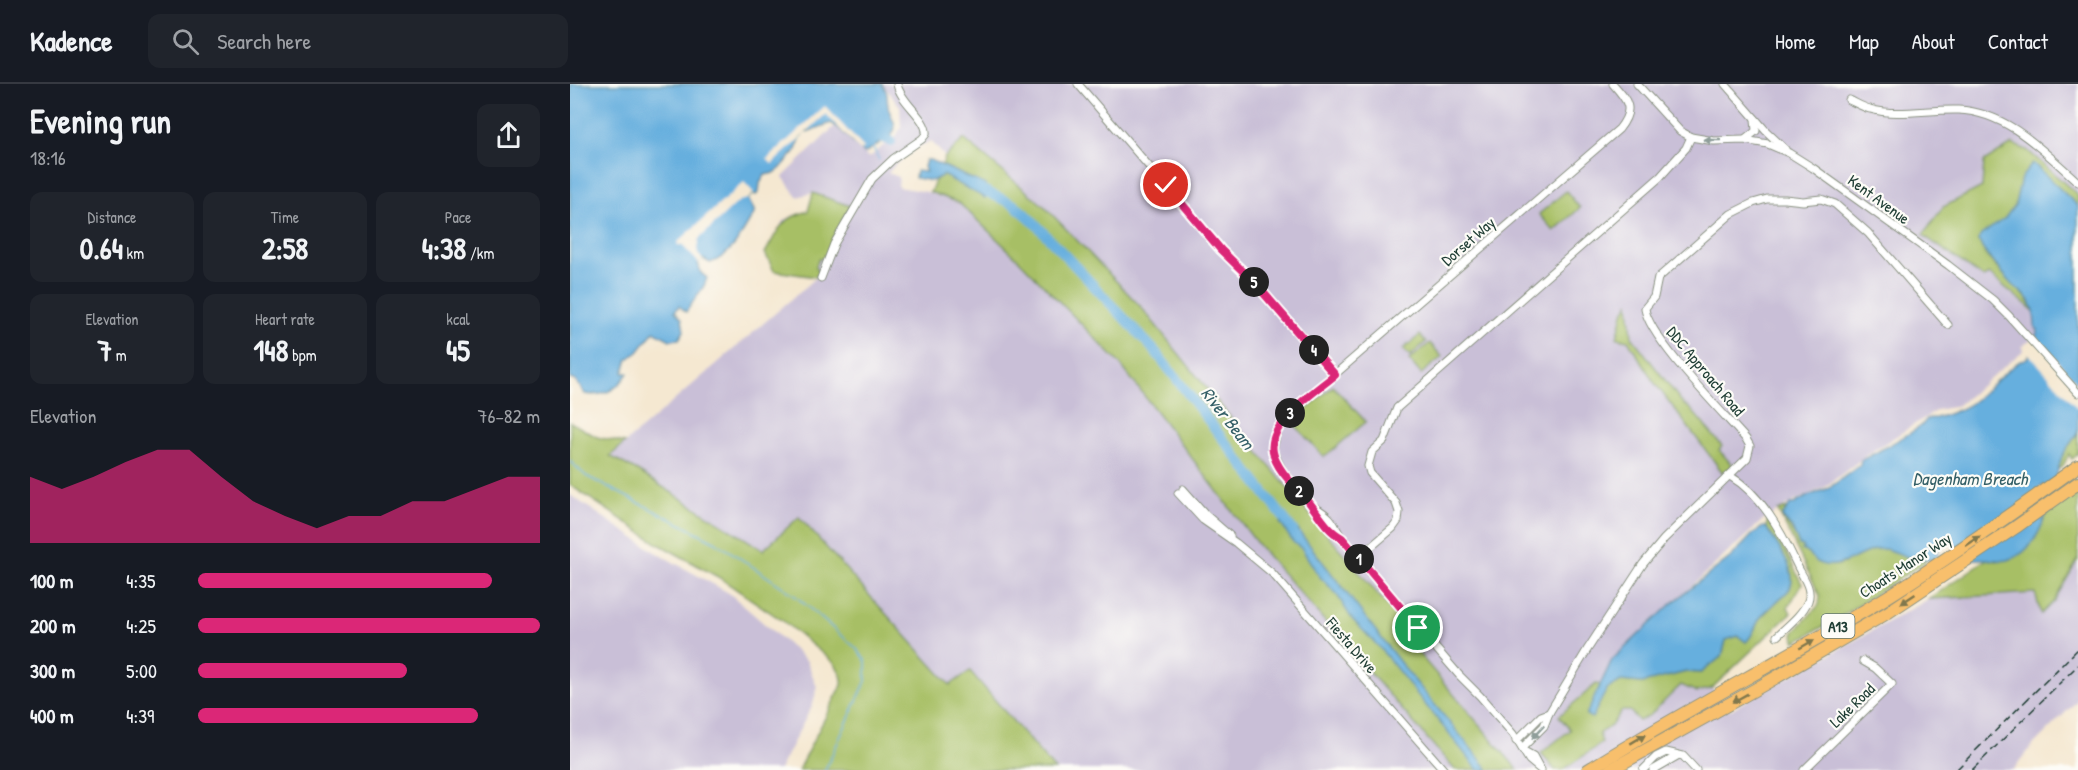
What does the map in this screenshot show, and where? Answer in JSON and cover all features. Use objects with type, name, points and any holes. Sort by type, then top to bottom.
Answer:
[{"type":"highway","name":"Choats Manor Way","points":[[1588,770],[1666,722],[1879,602],[1972,541],[2078,466]]},
{"type":"highway","name":"Choats Manor Way","points":[[1610,770],[1887,613],[2078,483]]},
{"type":"street","points":[[821,278],[834,244],[872,179],[893,159],[926,134],[926,127],[900,95],[897,84]]},
{"type":"street","points":[[1078,84],[1221,250],[1254,282],[1335,375]]},
{"type":"street","name":"Dorset Way","points":[[1540,769],[1533,756],[1510,737],[1358,558],[1327,515],[1314,508],[1283,472],[1273,451],[1277,431],[1284,420],[1619,129],[1627,118],[1628,106],[1613,84]]},
{"type":"street","points":[[1358,558],[1398,521],[1399,512],[1396,504],[1370,473],[1368,466],[1372,452],[1384,441],[1397,408],[1660,177],[1686,148],[1691,137],[1680,131],[1637,84]]},
{"type":"street","points":[[1725,84],[1772,138],[1790,153]]},
{"type":"street","points":[[1849,100],[1867,109],[1887,112],[1959,110],[1988,116],[2026,136],[2078,182]]},
{"type":"street","points":[[1744,140],[1756,131],[1757,125],[1754,117]]},
{"type":"street","name":"Kent Avenue","points":[[1691,137],[1714,141],[1744,140],[1768,144],[1790,153],[1948,265],[1993,300],[2078,393]]},
{"type":"street","name":"DDC Approach Road","points":[[1523,749],[1544,726],[1549,713],[1587,650],[1643,564],[1664,539],[1747,458],[1749,443],[1668,350],[1648,321],[1645,308],[1654,297],[1658,278],[1731,214],[1753,203],[1779,198],[1803,201],[1821,199],[1835,204],[1868,233],[1948,325]]},
{"type":"street","points":[[1730,476],[1741,482],[1767,512],[1790,550],[1809,590],[1808,602],[1776,636]]},
{"type":"street","name":"Fiesta Drive","points":[[1181,491],[1203,520],[1236,543],[1272,573],[1444,770]]},
{"type":"street","name":"Lake Road","points":[[1804,770],[1892,684],[1870,663],[1863,661]]},
{"type":"street","points":[[1516,740],[1541,716],[1549,713]]},
{"type":"street","points":[[1643,770],[1660,754],[1666,752],[1683,756],[1696,770]]},
{"type":"street","points":[[1653,770],[1677,756]]},
{"type":"shaded area","points":[[882,84],[2078,84],[2078,195],[2026,150],[1954,235],[1988,274],[2034,311],[2038,335],[2022,346],[2024,350],[1957,406],[1937,410],[1868,454],[1825,487],[1789,504],[1761,522],[1612,660],[1602,684],[1639,721],[1650,715],[1681,685],[1697,692],[1712,688],[1730,710],[1929,599],[2036,593],[2041,614],[2054,601],[2078,560],[2078,700],[2034,744],[2013,770],[1518,770],[1408,640],[1414,638],[1272,469],[1141,307],[965,139],[945,157],[931,141],[918,147],[888,173],[899,177],[898,187],[927,192],[959,203],[1019,260],[1120,364],[1259,546],[1455,770],[1055,770],[970,672],[950,686],[799,518],[763,550],[610,456],[816,278],[774,271],[765,253],[783,221],[808,211],[813,193],[797,197],[783,177],[836,125],[869,158],[891,139],[894,140],[901,128],[900,106]]},
{"type":"shaded area","points":[[570,495],[657,553],[729,593],[807,661],[817,687],[813,704],[779,770],[570,770]]},
{"type":"green space","points":[[964,139],[1044,206],[1141,307],[1272,469],[1414,637],[1408,641],[1518,770],[1455,770],[1259,546],[1120,364],[1019,260],[959,203],[930,192],[936,179],[943,175],[985,197],[985,185],[942,165],[945,157]]},
{"type":"green space","points":[[2012,144],[2027,150],[2078,195],[2078,206],[2033,163],[2021,178],[2015,205],[2005,218],[1979,240],[1989,259],[2022,293],[2034,311],[1989,274],[1984,278],[1923,235],[1943,207],[1982,187],[1984,162]]},
{"type":"green space","points":[[1566,191],[1580,208],[1554,231],[1539,214]]},
{"type":"green space","points":[[813,193],[850,206],[832,239],[825,258],[819,259],[816,266],[819,273],[816,277],[774,271],[765,253],[777,231],[786,221],[808,211]]},
{"type":"green space","points":[[1629,303],[1632,337],[1684,405],[1690,408],[1722,446],[1719,450],[1733,466],[1723,473],[1654,382],[1628,340],[1617,338],[1623,313]]},
{"type":"green space","points":[[1420,335],[1426,342],[1410,356],[1403,349]]},
{"type":"green space","points":[[1430,343],[1442,357],[1421,374],[1409,360]]},
{"type":"green space","points":[[1333,386],[1366,422],[1324,457],[1292,422]]},
{"type":"green space","points":[[570,422],[597,437],[625,443],[610,456],[763,550],[799,517],[950,685],[970,671],[1055,770],[798,770],[842,685],[838,668],[783,621],[718,577],[657,543],[570,485]]},
{"type":"green space","points":[[2078,432],[2078,454],[2072,459],[2069,454],[2063,466],[2057,471],[2062,456]]},
{"type":"green space","points":[[2078,492],[2078,560],[2054,601],[2041,614],[2035,593],[1929,599],[1987,559],[1997,561],[2035,539],[2045,516]]},
{"type":"green space","points":[[1791,506],[1787,508],[1782,517],[1807,552],[1823,564],[1833,566],[1844,563],[1878,549],[1928,560],[1837,619],[1795,642],[1794,632],[1819,605],[1820,596],[1778,511]]},
{"type":"green space","points":[[1769,517],[1802,584],[1788,607],[1791,613],[1712,688],[1697,692],[1681,685],[1650,715],[1639,721],[1630,711],[1621,711],[1611,726],[1599,733],[1602,743],[1563,770],[1555,770],[1541,753],[1570,730],[1559,716],[1596,684],[1602,685],[1586,715],[1607,689],[1621,681],[1642,683],[1686,672],[1701,673],[1722,656],[1726,640],[1738,636],[1746,642],[1760,618],[1790,589],[1790,569],[1766,527]]},
{"type":"water","points":[[570,84],[882,84],[895,129],[890,137],[886,135],[880,143],[865,153],[831,123],[804,133],[795,152],[780,169],[765,175],[760,183],[759,192],[748,199],[755,212],[737,242],[718,259],[710,263],[703,259],[698,263],[701,273],[707,278],[686,312],[679,306],[675,311],[682,319],[684,331],[679,339],[670,340],[654,331],[638,352],[628,359],[623,373],[628,373],[620,383],[610,391],[592,395],[585,394],[576,381],[570,379]]},
{"type":"water","points":[[926,160],[985,185],[985,198],[943,175],[932,181],[915,178],[916,171],[926,172],[924,167]]},
{"type":"water","name":"Dagenham Breach","points":[[2033,163],[2078,206],[2078,432],[2062,456],[2051,495],[2043,485],[2037,490],[2048,506],[2035,539],[2023,552],[2005,561],[1966,559],[1960,555],[1954,545],[1945,542],[1939,545],[1935,560],[1911,558],[1884,549],[1868,552],[1837,564],[1818,563],[1802,550],[1803,546],[1799,545],[1792,528],[1782,517],[1790,504],[1829,488],[1860,465],[1861,460],[1917,429],[1927,419],[1945,415],[1971,404],[2008,370],[2029,355],[2038,330],[2035,327],[2034,311],[2029,299],[2013,285],[1987,255],[1979,240],[1981,235],[2005,218],[2015,205],[2021,178]]},
{"type":"water","points":[[1288,517],[1406,670],[1489,770],[1478,770],[1379,647],[1352,619],[1336,593],[1319,576],[1302,549],[1293,542],[1280,523]]},
{"type":"water","points":[[1766,527],[1786,558],[1792,576],[1791,584],[1788,591],[1761,617],[1749,639],[1746,642],[1738,636],[1726,640],[1722,656],[1701,673],[1686,672],[1642,683],[1621,681],[1607,689],[1592,718],[1586,715],[1612,660],[1671,604],[1732,556],[1755,532]]},
{"type":"pier","points":[[825,106],[864,148],[860,151],[826,114],[772,164],[767,159]]},
{"type":"pier","points":[[744,182],[754,193],[748,199],[739,201],[699,239],[698,254],[703,260],[699,263],[681,244],[679,246],[677,243]]},
{"type":"pier","points":[[2035,336],[2078,384],[2078,409],[2027,352],[2031,339]]},
{"type":"waterway","name":"River Beam","points":[[875,129],[891,142]]},
{"type":"waterway","points":[[873,147],[879,160]]},
{"type":"waterway","name":"River Beam","points":[[972,185],[1013,204],[1029,217],[1155,351],[1293,530]]},
{"type":"waterway","points":[[570,461],[586,476],[716,542],[793,594],[856,648],[866,661],[866,681],[825,770]]},
{"type":"railway","points":[[1956,770],[2078,649]]},
{"type":"railway","points":[[1972,770],[2078,665]]},
{"type":"route","points":[[1166,185],[1221,250],[1254,282],[1335,375],[1284,420],[1275,436],[1273,451],[1283,472],[1326,525],[1342,538],[1418,628]]}]
